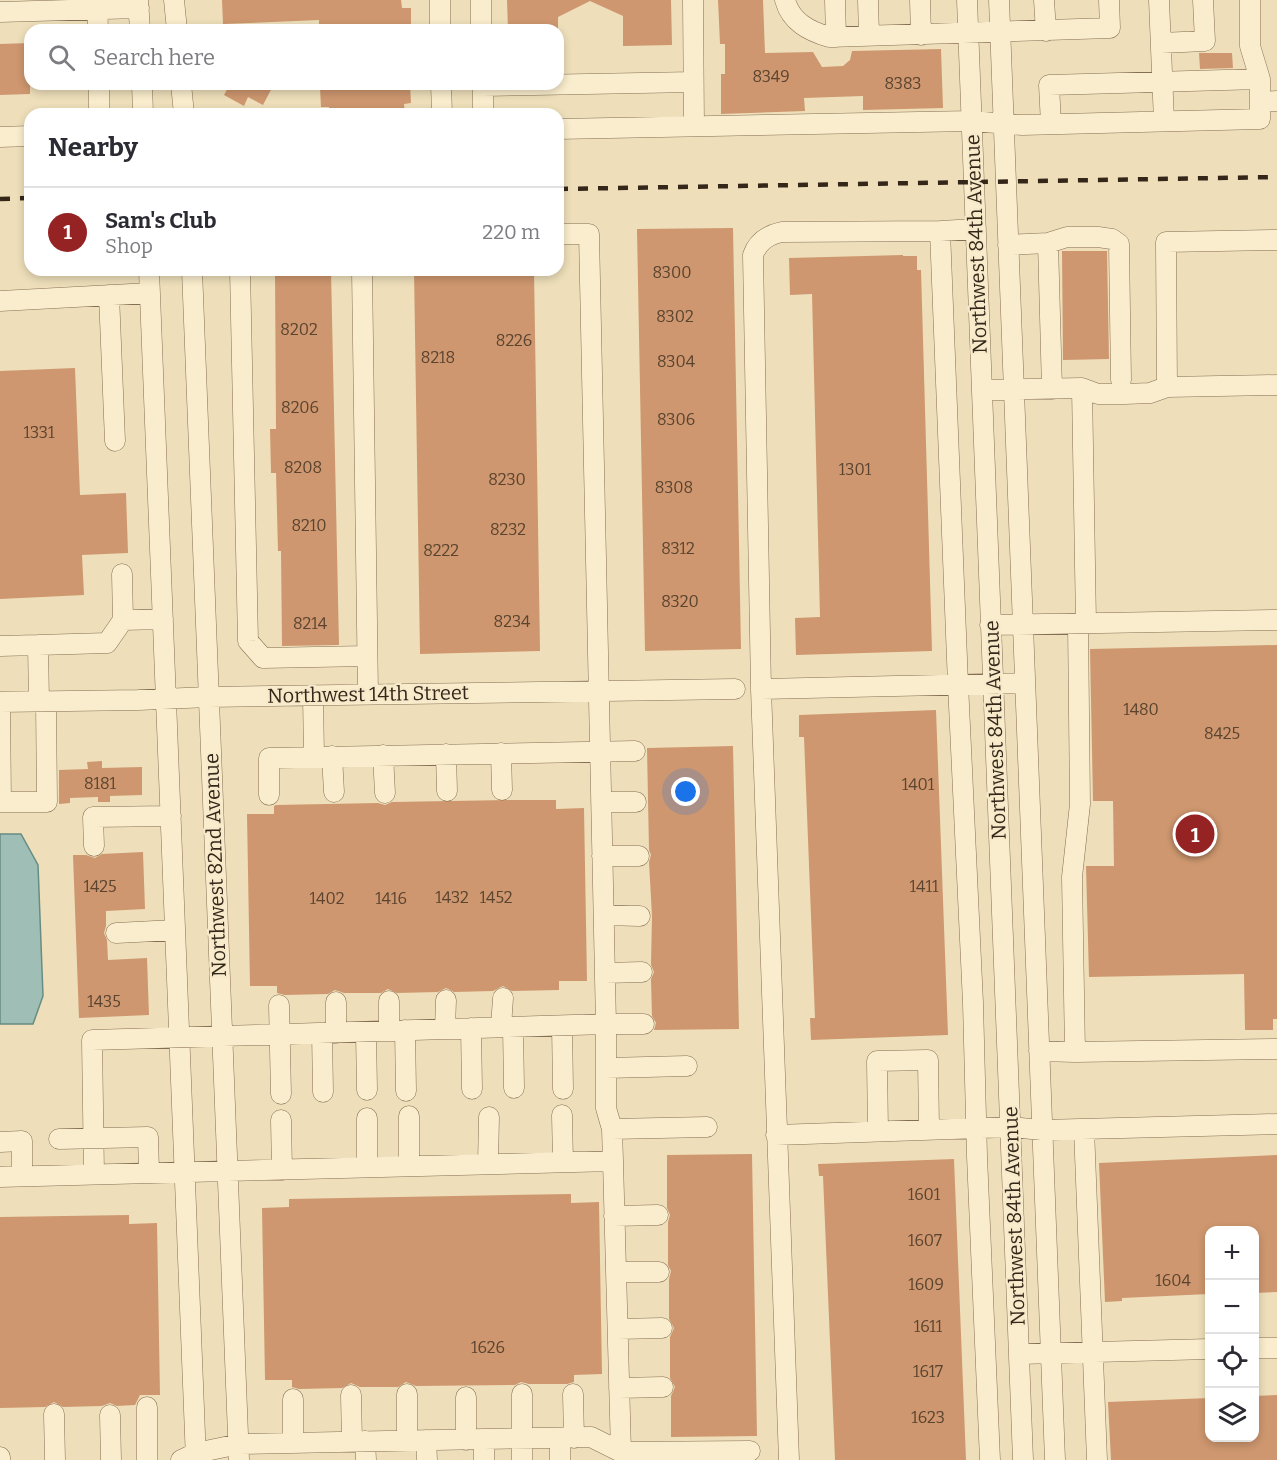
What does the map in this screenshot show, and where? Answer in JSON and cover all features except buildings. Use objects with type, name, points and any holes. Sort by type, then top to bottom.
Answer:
[{"type":"street","points":[[174,0],[176,24]]},
{"type":"street","points":[[440,0],[440,24]]},
{"type":"street","points":[[480,0],[481,24]]},
{"type":"street","points":[[693,0],[694,126]]},
{"type":"street","points":[[785,0],[787,8],[798,22],[812,32],[829,38],[1110,28],[1109,0]]},
{"type":"street","points":[[835,0],[836,37]]},
{"type":"street","points":[[868,0],[869,36]]},
{"type":"street","points":[[920,0],[921,35]]},
{"type":"street","name":"Northwest 84th Avenue","points":[[967,0],[1023,1460]]},
{"type":"street","name":"Northwest 84th Avenue","points":[[999,0],[1055,1460]]},
{"type":"street","points":[[1044,0],[1046,31]]},
{"type":"street","points":[[1159,0],[1164,121]]},
{"type":"street","points":[[1161,43],[1205,41],[1203,0]]},
{"type":"street","points":[[564,129],[971,121],[1004,125],[1260,119],[1268,101],[1250,46],[1250,0]]},
{"type":"street","points":[[0,12],[139,4],[140,24]]},
{"type":"street","points":[[97,5],[98,24]]},
{"type":"street","points":[[1051,124],[1049,85],[1260,79]]},
{"type":"street","points":[[564,84],[693,82]]},
{"type":"street","points":[[99,90],[99,108]]},
{"type":"street","points":[[142,90],[143,108]]},
{"type":"street","points":[[182,90],[183,108]]},
{"type":"street","points":[[441,90],[442,108]]},
{"type":"street","points":[[483,90],[483,108]]},
{"type":"street","points":[[0,137],[24,136]]},
{"type":"street","points":[[789,1460],[761,689],[753,262],[755,250],[766,237],[782,232],[976,229]]},
{"type":"street","points":[[940,231],[973,991],[976,1129],[990,1460]]},
{"type":"street","points":[[564,234],[589,234],[606,1108],[612,1129],[621,1452]]},
{"type":"street","points":[[1008,245],[1048,243],[1067,237],[1098,237],[1112,239],[1119,244],[1120,380]]},
{"type":"street","points":[[1167,387],[1166,242],[1277,240]]},
{"type":"street","points":[[1048,243],[1052,389]]},
{"type":"street","points":[[149,276],[185,1172],[191,1458],[304,1448],[420,1447],[475,1439],[591,1437],[621,1452],[750,1451]]},
{"type":"street","name":"Northwest 82nd Avenue","points":[[192,276],[239,1452]]},
{"type":"street","points":[[240,276],[248,641],[263,658],[367,656]]},
{"type":"street","points":[[362,276],[368,694]]},
{"type":"street","points":[[0,301],[150,293]]},
{"type":"street","points":[[110,295],[115,441]]},
{"type":"street","points":[[981,390],[1082,388],[1099,381],[1120,380],[1150,380],[1167,387]]},
{"type":"street","points":[[1082,388],[1098,394],[1125,394],[1150,393],[1167,387],[1277,385]]},
{"type":"street","points":[[1076,1052],[1072,877],[1080,804],[1082,388]]},
{"type":"street","points":[[0,646],[107,643],[123,620],[122,574]]},
{"type":"street","points":[[123,620],[163,619]]},
{"type":"street","points":[[990,626],[1277,620]]},
{"type":"street","points":[[0,702],[1,802],[47,802],[38,645]]},
{"type":"street","points":[[761,689],[1024,682]]},
{"type":"street","name":"Northwest 14th Street","points":[[0,702],[735,689]]},
{"type":"street","points":[[313,695],[323,757],[334,792]]},
{"type":"street","points":[[269,795],[269,758],[635,751]]},
{"type":"street","points":[[501,753],[502,790]]},
{"type":"street","points":[[446,754],[447,791]]},
{"type":"street","points":[[383,755],[385,793]]},
{"type":"street","points":[[601,802],[636,802]]},
{"type":"street","points":[[94,846],[93,817],[171,816]]},
{"type":"street","points":[[602,856],[639,856]]},
{"type":"street","points":[[1001,894],[1033,894]]},
{"type":"street","points":[[604,915],[640,916]]},
{"type":"street","points":[[116,933],[175,930]]},
{"type":"street","points":[[605,973],[642,972]]},
{"type":"street","points":[[502,998],[514,1088]]},
{"type":"street","points":[[446,1000],[446,1029]]},
{"type":"street","points":[[389,1001],[397,1031],[406,1091]]},
{"type":"street","points":[[323,1092],[329,1033],[336,1002]]},
{"type":"street","points":[[279,1005],[281,1094]]},
{"type":"street","points":[[94,1174],[92,1040],[644,1024]]},
{"type":"street","points":[[562,1026],[562,1089]]},
{"type":"street","points":[[471,1028],[472,1089]]},
{"type":"street","points":[[366,1032],[368,1090]]},
{"type":"street","points":[[1039,1051],[1277,1049]]},
{"type":"street","points":[[878,1131],[877,1061],[928,1060],[929,1129]]},
{"type":"street","points":[[606,1068],[687,1066]]},
{"type":"street","points":[[562,1115],[563,1162]]},
{"type":"street","points":[[408,1116],[409,1166]]},
{"type":"street","points":[[488,1164],[489,1117]]},
{"type":"street","points":[[367,1118],[367,1167]]},
{"type":"street","points":[[281,1120],[282,1170]]},
{"type":"street","points":[[776,1135],[1010,1127],[1042,1130],[1277,1124]]},
{"type":"street","points":[[612,1129],[707,1127]]},
{"type":"street","points":[[1084,1129],[1097,1460]]},
{"type":"street","points":[[59,1139],[148,1137],[149,1173]]},
{"type":"street","points":[[0,1142],[22,1141],[22,1176]]},
{"type":"street","points":[[0,1177],[613,1161]]},
{"type":"street","points":[[614,1216],[658,1215]]},
{"type":"street","points":[[616,1272],[659,1272]]},
{"type":"street","points":[[618,1329],[662,1328]]},
{"type":"street","points":[[1259,1348],[1277,1348]]},
{"type":"street","points":[[1019,1354],[1205,1349]]},
{"type":"street","points":[[619,1388],[663,1387]]},
{"type":"street","points":[[407,1394],[420,1447]]},
{"type":"street","points":[[522,1394],[522,1460]]},
{"type":"street","points":[[560,1460],[567,1438],[573,1394]]},
{"type":"street","points":[[351,1395],[361,1448]]},
{"type":"street","points":[[466,1397],[475,1439],[484,1460]]},
{"type":"street","points":[[293,1399],[304,1448]]},
{"type":"street","points":[[147,1407],[147,1460]]},
{"type":"street","points":[[54,1414],[55,1460]]},
{"type":"street","points":[[110,1415],[111,1460]]},
{"type":"water","points":[[0,834],[21,834],[38,865],[43,996],[33,1024],[0,1024]]},
{"type":"railway","points":[[564,189],[1277,177]]},
{"type":"railway","points":[[0,199],[24,198]]},
{"type":"place","name":"Sam's Club","points":[[1195,834]]}]
